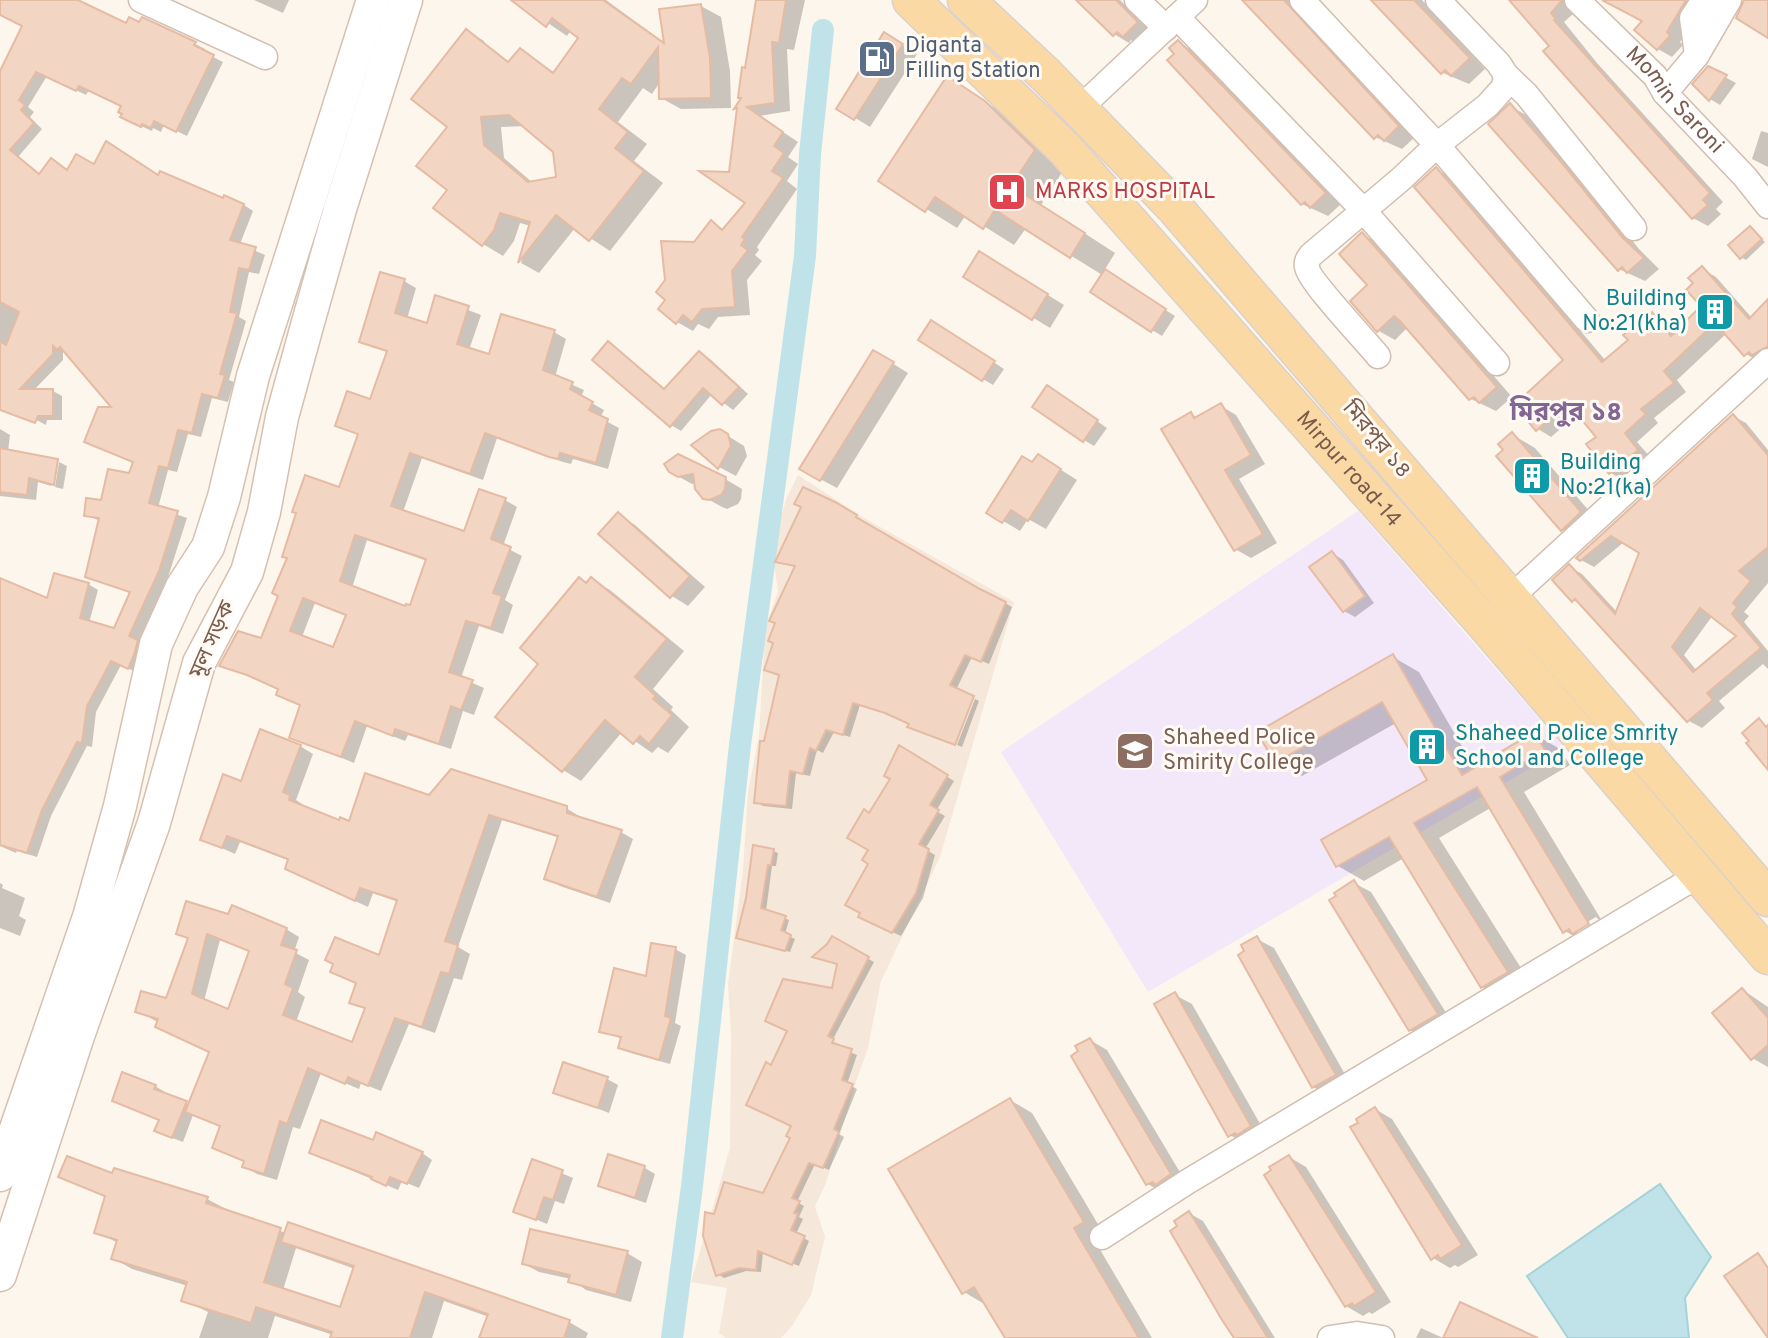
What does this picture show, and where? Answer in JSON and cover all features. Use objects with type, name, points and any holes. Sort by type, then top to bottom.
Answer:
[{"type":"main road","name":"Mirpur road-14","points":[[911,0],[1065,149],[1485,624],[1768,956]]},
{"type":"main road","name":"মিরপুর ১৪","points":[[966,0],[1079,109],[1175,208],[1768,898]]},
{"type":"street","points":[[141,0],[265,57]]},
{"type":"street","points":[[0,1175],[89,917],[120,806],[156,644],[182,587],[208,547],[253,376],[373,0]]},
{"type":"street","name":"মূল সড়ক","points":[[0,1275],[79,1033],[154,823],[199,663],[247,572],[264,512],[282,417],[311,311],[406,0]]},
{"type":"street","points":[[1137,0],[1171,22],[1363,210],[1497,363]]},
{"type":"street","points":[[1079,109],[1195,0]]},
{"type":"street","points":[[1302,0],[1437,145],[1587,320]]},
{"type":"street","points":[[1438,0],[1526,94],[1634,228]]},
{"type":"street","name":"Momin Saroni","points":[[1577,0],[1655,76],[1665,93],[1745,177],[1768,206]]},
{"type":"street","points":[[1697,55],[1692,18],[1704,0]]},
{"type":"street","points":[[1665,93],[1697,55],[1729,0]]},
{"type":"street","points":[[1378,356],[1307,269],[1311,255],[1437,145],[1488,105],[1504,87],[1506,75]]},
{"type":"street","points":[[1509,599],[1768,361]]},
{"type":"street","points":[[182,587],[227,606]]},
{"type":"street","points":[[1102,1237],[1201,1174],[1699,875]]},
{"type":"street","points":[[1330,1338],[1357,1334],[1382,1338]]},
{"type":"shaded area","points":[[798,475],[864,518],[1014,602],[940,857],[881,981],[868,1048],[826,1183],[815,1206],[825,1237],[811,1295],[781,1338],[726,1338],[719,1333],[727,1288],[691,1282],[730,1148],[731,1033],[728,984],[743,870],[748,792],[759,736],[765,628],[778,592],[774,563],[779,523]]},
{"type":"shaded area","name":"Shaheed Police Smirity College","points":[[1358,511],[1565,748],[1148,992],[1001,752]],"holes":[[[1310,568],[1365,596],[1343,612]],[[1393,655],[1471,790],[1336,867],[1321,840],[1427,780],[1382,702],[1275,762],[1257,732]],[[1534,732],[1545,750],[1489,783],[1479,765]]]},
{"type":"water","points":[[1660,1184],[1711,1257],[1685,1298],[1689,1338],[1568,1338],[1527,1276]]},
{"type":"building","points":[[0,0],[78,0],[126,23],[129,17],[139,22],[142,17],[196,42],[194,45],[214,55],[176,132],[154,121],[151,128],[142,124],[141,127],[120,117],[122,114],[118,112],[121,106],[79,86],[76,91],[36,72],[19,100],[25,105],[21,110],[34,123],[10,150],[39,174],[51,158],[67,170],[76,154],[94,164],[106,141],[158,175],[160,171],[244,204],[230,240],[256,247],[249,270],[239,268],[230,312],[237,313],[220,374],[225,375],[218,398],[202,394],[192,433],[178,430],[168,468],[159,466],[149,503],[178,511],[159,571],[129,636],[138,640],[134,655],[128,669],[111,661],[87,706],[82,743],[77,742],[42,810],[27,853],[0,845],[0,578],[47,598],[54,573],[89,583],[80,618],[114,628],[130,592],[85,577],[99,518],[84,516],[86,498],[101,500],[108,469],[129,473],[133,462],[84,442],[98,407],[111,407],[60,347],[57,350],[53,346],[53,354],[20,389],[53,389],[53,416],[38,416],[35,423],[0,410],[0,341],[6,345],[19,312],[0,302],[0,71],[22,26],[0,15]]},
{"type":"building","points":[[511,0],[603,0],[664,43],[659,9],[701,4],[710,58],[711,98],[659,99],[658,47],[631,84],[622,78],[599,109],[628,132],[615,148],[644,171],[589,241],[556,215],[518,263],[530,222],[500,213],[494,230],[482,246],[433,208],[447,190],[416,166],[447,127],[411,99],[466,29],[508,62],[520,48],[553,73],[578,38],[552,18],[546,27]],"holes":[[[509,115],[553,152],[556,177],[528,182],[484,145],[481,117]]]},
{"type":"building","points":[[756,0],[786,0],[779,43],[772,42],[775,103],[747,107],[783,132],[774,146],[784,153],[772,171],[783,178],[742,237],[745,239],[741,245],[748,250],[732,271],[735,307],[702,309],[692,322],[683,315],[676,324],[658,309],[665,300],[656,292],[665,280],[661,241],[694,242],[711,220],[722,230],[745,203],[699,171],[729,172],[737,108],[734,109],[741,98],[738,98],[742,67],[745,68]]},
{"type":"building","points":[[1076,0],[1116,0],[1138,22],[1123,37],[1117,32],[1113,36]]},
{"type":"building","points":[[1242,0],[1284,0],[1399,126],[1384,141],[1378,135],[1374,139]]},
{"type":"building","points":[[1371,0],[1414,0],[1470,58],[1451,76],[1445,70],[1441,74]]},
{"type":"building","points":[[1509,0],[1562,0],[1551,13],[1554,20],[1710,193],[1703,200],[1708,205],[1692,219],[1543,51],[1549,46]]},
{"type":"building","points":[[1602,0],[1686,0],[1667,32],[1670,36],[1657,50],[1634,30],[1642,21]]},
{"type":"building","points":[[1744,0],[1768,0],[1768,38],[1736,18]]},
{"type":"building","points":[[884,32],[903,44],[854,120],[836,109]]},
{"type":"building","points":[[1178,40],[1326,193],[1310,208],[1305,202],[1301,205],[1167,60],[1174,54],[1169,48]]},
{"type":"building","points":[[1708,66],[1727,75],[1709,101],[1692,84]]},
{"type":"building","points":[[947,76],[985,101],[1035,150],[1011,186],[1085,233],[1070,258],[995,210],[983,229],[935,197],[925,212],[878,181]]},
{"type":"building","points":[[1510,103],[1622,237],[1644,258],[1627,273],[1622,267],[1618,271],[1488,124]]},
{"type":"building","points":[[1436,167],[1602,362],[1628,340],[1623,335],[1652,312],[1671,336],[1701,306],[1686,290],[1693,283],[1688,278],[1702,266],[1749,319],[1768,299],[1768,346],[1744,356],[1715,323],[1664,371],[1674,383],[1641,409],[1646,414],[1625,433],[1638,450],[1609,474],[1586,444],[1596,437],[1568,403],[1536,431],[1514,405],[1563,360],[1414,187]]},
{"type":"building","points":[[1750,226],[1762,239],[1740,259],[1728,245]]},
{"type":"building","points":[[1362,232],[1497,387],[1479,403],[1474,397],[1469,400],[1394,316],[1377,332],[1350,301],[1367,285],[1339,254]]},
{"type":"building","points":[[979,251],[1048,294],[1032,320],[963,277]]},
{"type":"building","points":[[1105,269],[1166,309],[1151,332],[1090,292]]},
{"type":"building","points":[[380,272],[405,279],[395,313],[427,323],[435,295],[469,306],[457,344],[489,354],[501,314],[555,330],[543,370],[573,382],[570,389],[593,402],[589,410],[608,419],[596,463],[560,453],[558,459],[549,457],[485,433],[470,474],[410,453],[391,506],[464,531],[479,489],[506,498],[491,539],[511,547],[493,593],[502,596],[491,628],[466,621],[449,672],[473,680],[461,710],[451,706],[439,744],[395,729],[393,736],[355,721],[341,757],[289,738],[300,705],[276,695],[278,689],[219,666],[238,631],[261,638],[278,596],[272,593],[287,558],[282,557],[296,513],[292,512],[305,475],[339,487],[358,434],[335,426],[347,391],[370,399],[387,351],[359,342]],"holes":[[[355,535],[426,559],[410,605],[405,606],[340,581]],[[303,598],[346,615],[333,647],[290,631]]]},
{"type":"building","points":[[931,320],[995,361],[982,381],[918,340]]},
{"type":"building","points":[[608,341],[664,389],[699,351],[739,387],[722,405],[703,388],[670,427],[592,360]]},
{"type":"building","points":[[873,350],[894,362],[820,481],[799,469]]},
{"type":"building","points":[[1047,385],[1098,420],[1083,442],[1032,407]]},
{"type":"building","points":[[1221,403],[1251,455],[1225,470],[1263,534],[1234,551],[1161,429],[1191,412],[1194,418]]},
{"type":"building","points":[[1733,414],[1768,455],[1768,547],[1739,571],[1751,581],[1733,603],[1737,607],[1732,614],[1761,648],[1707,693],[1713,700],[1687,722],[1575,599],[1572,602],[1552,580],[1569,564],[1615,614],[1639,553],[1611,536],[1580,561],[1576,558]],"holes":[[[1700,608],[1736,636],[1693,672],[1672,647]]]},
{"type":"building","points":[[720,429],[728,434],[731,446],[718,469],[691,445],[711,431]]},
{"type":"building","name":"Building No:21(ka)","points":[[1512,432],[1581,512],[1561,531],[1496,456],[1503,450],[1498,444]]},
{"type":"building","points":[[0,448],[58,459],[54,485],[29,478],[27,495],[0,492]]},
{"type":"building","points":[[678,454],[726,477],[721,495],[703,499],[695,489],[693,474],[678,477],[669,472],[664,464]]},
{"type":"building","points":[[1038,454],[1061,469],[1028,521],[1011,510],[1002,523],[986,513],[1022,456],[1032,462]]},
{"type":"building","points":[[803,487],[835,502],[1006,602],[981,662],[965,655],[950,685],[974,696],[955,745],[907,727],[909,724],[885,713],[853,703],[843,735],[826,730],[816,751],[810,748],[803,774],[790,771],[786,806],[754,803],[760,741],[764,741],[779,675],[764,670],[773,643],[768,641],[775,623],[769,621],[795,566],[775,562],[801,507],[794,504]]},
{"type":"building","points":[[618,512],[690,576],[670,598],[598,534]]},
{"type":"building","points":[[1332,551],[1365,596],[1343,612],[1309,567]]},
{"type":"building","points":[[579,577],[586,583],[591,577],[667,639],[635,677],[656,696],[653,699],[672,715],[649,744],[640,736],[633,744],[605,720],[562,772],[495,717],[538,664],[520,648]]},
{"type":"building","points":[[1393,654],[1462,775],[1534,732],[1545,750],[1500,777],[1589,924],[1572,934],[1569,929],[1563,933],[1477,787],[1414,823],[1508,972],[1481,988],[1389,837],[1336,867],[1321,840],[1427,780],[1382,702],[1275,763],[1257,732]]},
{"type":"building","points":[[1759,718],[1766,727],[1768,725],[1768,770],[1746,743],[1749,741],[1742,733]]},
{"type":"building","points":[[260,729],[301,745],[283,792],[290,795],[289,800],[339,820],[340,817],[349,821],[365,773],[429,795],[451,769],[567,806],[567,813],[622,830],[597,897],[544,879],[558,836],[489,815],[445,941],[458,945],[449,974],[441,972],[422,1027],[395,1018],[368,1086],[348,1077],[345,1084],[308,1068],[287,1124],[280,1121],[264,1174],[242,1167],[244,1161],[212,1148],[220,1126],[185,1112],[209,1052],[155,1027],[158,1019],[135,1012],[141,991],[166,998],[188,938],[176,934],[186,901],[228,914],[232,905],[287,928],[281,945],[297,950],[285,984],[293,988],[283,1015],[352,1042],[365,1008],[349,1003],[356,983],[330,972],[333,964],[325,960],[335,937],[379,955],[397,900],[360,888],[355,901],[285,869],[288,859],[227,836],[222,848],[200,840],[223,774],[241,781]],"holes":[[[207,934],[249,951],[228,1009],[192,994]]]},
{"type":"building","points":[[899,745],[948,775],[930,805],[939,810],[919,844],[929,849],[916,893],[892,933],[858,917],[860,913],[845,905],[868,864],[862,860],[868,850],[847,838],[864,809],[869,813],[890,779],[884,776]]},
{"type":"building","points":[[753,845],[774,849],[771,865],[768,865],[761,908],[786,916],[781,930],[791,935],[785,951],[736,938],[746,898]]},
{"type":"building","points":[[1354,880],[1438,1014],[1409,1031],[1329,900]]},
{"type":"building","points":[[832,936],[869,957],[828,1036],[834,1039],[832,1043],[852,1049],[842,1080],[853,1084],[834,1129],[839,1132],[823,1168],[809,1163],[792,1198],[800,1201],[791,1230],[805,1236],[792,1265],[758,1251],[756,1270],[739,1268],[716,1276],[703,1236],[705,1212],[714,1214],[724,1182],[763,1193],[790,1138],[786,1136],[791,1126],[746,1105],[766,1062],[771,1065],[787,1031],[765,1021],[783,979],[832,988],[837,964],[812,957]]},
{"type":"building","points":[[1257,936],[1336,1075],[1312,1088],[1238,955],[1244,951],[1241,945]]},
{"type":"building","points":[[651,943],[676,947],[665,1016],[671,1018],[659,1060],[618,1048],[621,1037],[599,1032],[614,968],[646,976]]},
{"type":"building","points":[[1742,988],[1768,1018],[1768,1045],[1751,1060],[1712,1013]]},
{"type":"building","points":[[1175,992],[1251,1126],[1237,1135],[1228,1137],[1154,1004]]},
{"type":"building","points":[[1090,1038],[1171,1174],[1155,1185],[1153,1182],[1146,1185],[1071,1056],[1078,1051],[1075,1046]]},
{"type":"building","points":[[563,1062],[608,1077],[598,1108],[553,1093]]},
{"type":"building","points":[[122,1072],[156,1085],[154,1089],[187,1101],[172,1138],[154,1131],[159,1120],[112,1101]]},
{"type":"building","points":[[1010,1098],[1084,1222],[1074,1228],[1139,1338],[1005,1338],[974,1287],[962,1294],[888,1169]]},
{"type":"building","points":[[1375,1107],[1462,1245],[1440,1259],[1438,1255],[1431,1260],[1350,1127],[1358,1123],[1356,1119]]},
{"type":"building","points":[[321,1120],[373,1140],[376,1132],[423,1152],[407,1184],[390,1177],[386,1186],[372,1177],[309,1153]]},
{"type":"building","points":[[608,1154],[645,1166],[635,1198],[598,1186]]},
{"type":"building","points":[[1289,1155],[1376,1292],[1354,1306],[1352,1303],[1345,1307],[1264,1175],[1271,1170],[1269,1167]]},
{"type":"building","points":[[67,1156],[112,1173],[114,1168],[208,1197],[206,1203],[281,1228],[264,1282],[340,1307],[354,1266],[281,1242],[288,1222],[570,1320],[564,1338],[479,1338],[488,1314],[425,1292],[410,1338],[330,1338],[332,1332],[256,1307],[251,1323],[181,1301],[187,1282],[111,1259],[117,1240],[94,1233],[105,1196],[58,1177]]},
{"type":"building","points":[[532,1159],[563,1170],[553,1200],[544,1197],[536,1220],[513,1212]]},
{"type":"building","points":[[1189,1211],[1268,1338],[1234,1338],[1222,1320],[1170,1231],[1177,1226],[1174,1221]]},
{"type":"building","points":[[530,1229],[628,1251],[616,1295],[568,1282],[570,1275],[522,1264]]},
{"type":"building","points":[[1758,1253],[1768,1268],[1768,1338],[1724,1276]]},
{"type":"building","points":[[1460,1302],[1538,1338],[1443,1338]]},
{"type":"waterway","points":[[672,1338],[692,1186],[740,745],[805,256],[810,154],[823,30]]},
{"type":"place","name":"Diganta Filling Station","points":[[877,59]]},
{"type":"place","name":"MARKS HOSPITAL","points":[[1007,192]]},
{"type":"place","name":"Building No:21(kha)","points":[[1715,312]]},
{"type":"place","name":"Building No:21(ka)","points":[[1532,476]]},
{"type":"place","name":"Shaheed Police Smrity School and College","points":[[1427,747]]},
{"type":"place","name":"Shaheed Police Smirity College","points":[[1135,751]]},
{"type":"district","name":"মিরপুর ১৪","points":[[1566,413]]}]
